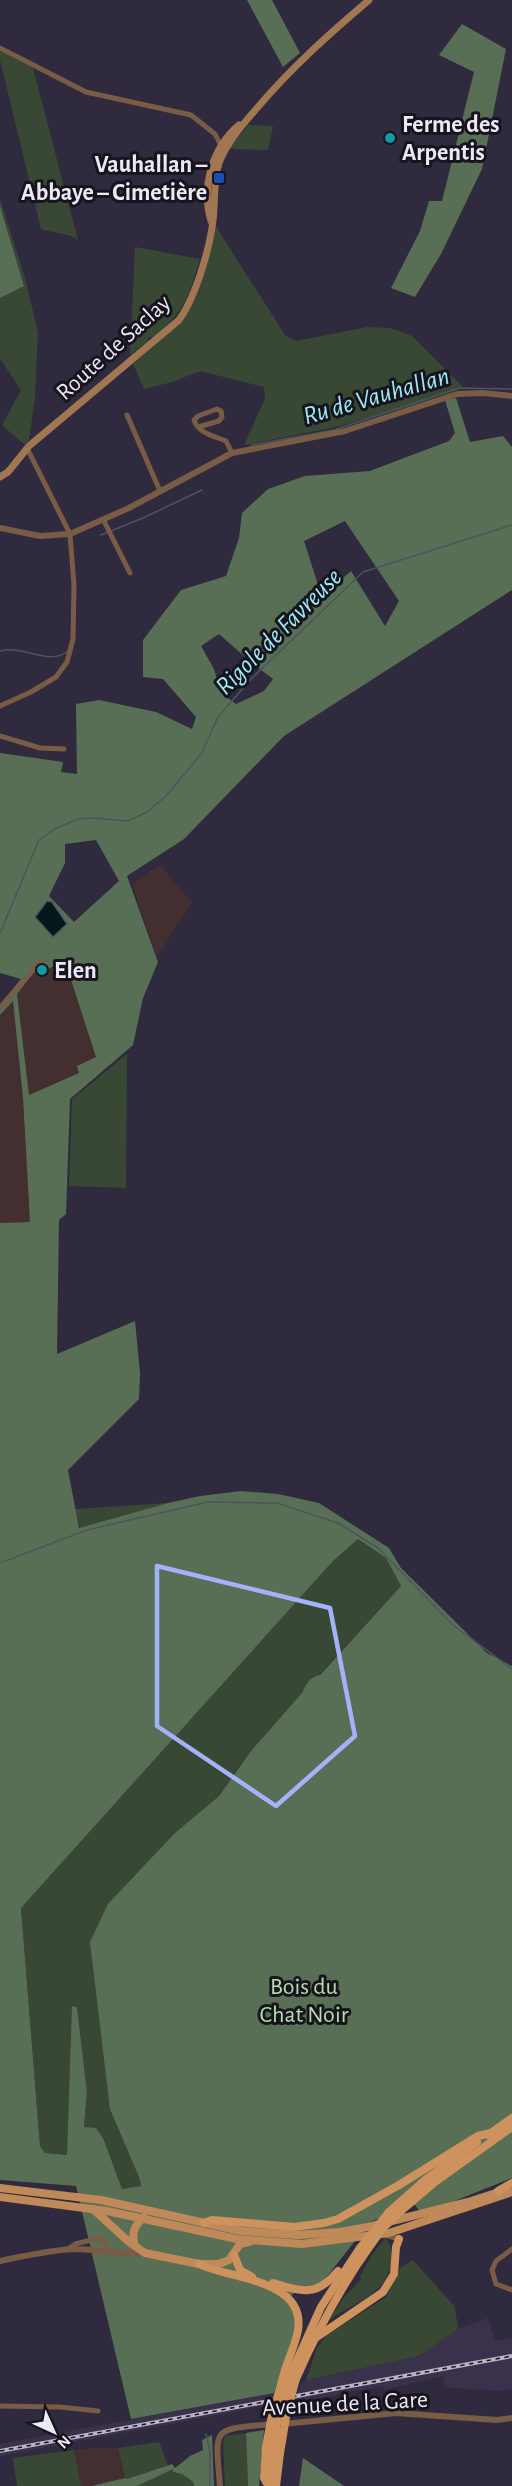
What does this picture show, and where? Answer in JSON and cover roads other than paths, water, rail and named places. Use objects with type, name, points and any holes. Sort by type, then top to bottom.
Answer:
[{"type":"highway","points":[[276,2486],[271,2420],[321,2307],[346,2267],[389,2212],[425,2180],[512,2118]]},
{"type":"highway","points":[[290,2376],[340,2289],[370,2246],[402,2210],[442,2177],[512,2127]]},
{"type":"highway","points":[[204,2223],[212,2220],[294,2227],[338,2219],[399,2185],[478,2136],[491,2133]]},
{"type":"highway","points":[[498,2191],[512,2188]]},
{"type":"highway","points":[[313,2339],[383,2292],[394,2274],[396,2247],[399,2240]]},
{"type":"highway","points":[[234,2254],[237,2265],[246,2275],[302,2291],[322,2287],[339,2268],[346,2267]]},
{"type":"highway","points":[[199,2264],[273,2287],[288,2298],[297,2313],[298,2329],[287,2411],[264,2478],[269,2486]]},
{"type":"main road","name":"Route de Saclay","points":[[0,477],[8,472],[27,448],[179,320],[196,290],[214,210],[215,179],[219,164],[232,139],[302,58],[369,0]]},
{"type":"main road","name":"Route de Saclay","points":[[212,220],[208,205],[209,175],[226,138],[247,119]]},
{"type":"main road","points":[[0,2188],[101,2200],[241,2231],[276,2234],[322,2234],[368,2227],[498,2191]]},
{"type":"main road","points":[[0,2197],[92,2208],[253,2241],[302,2244],[381,2234],[419,2224],[485,2202],[512,2188]]},
{"type":"main road","points":[[92,2208],[145,2253],[199,2264],[219,2264],[234,2254],[240,2244],[253,2241]]},
{"type":"main road","points":[[136,2247],[134,2229],[150,2211]]},
{"type":"main road","points":[[399,2240],[419,2224]]},
{"type":"street","points":[[0,48],[74,87],[100,96],[191,116],[215,134],[226,138]]},
{"type":"street","points":[[215,134],[221,146]]},
{"type":"street","name":"Route de Saclay","points":[[219,164],[219,158],[228,141],[226,138]]},
{"type":"street","points":[[0,528],[40,536],[70,534],[104,521],[232,453],[345,431],[457,394],[512,396]]},
{"type":"street","points":[[198,427],[219,422],[222,417],[221,411],[217,409],[198,416],[194,420],[198,427],[203,432],[226,441],[232,453]]},
{"type":"street","points":[[127,415],[160,491]]},
{"type":"street","points":[[0,706],[51,680],[60,672],[70,656],[74,620],[70,534],[27,448]]},
{"type":"street","points":[[104,521],[130,573]]},
{"type":"street","points":[[0,736],[40,748],[64,749]]},
{"type":"street","points":[[0,1008],[41,961]]},
{"type":"street","points":[[381,2234],[387,2238],[399,2240]]},
{"type":"street","points":[[68,2250],[75,2244],[100,2238],[108,2250]]},
{"type":"street","points":[[512,2249],[496,2261],[492,2270],[496,2284],[512,2290]]},
{"type":"street","points":[[0,2261],[68,2250],[145,2253]]},
{"type":"street","points":[[0,2406],[60,2407],[98,2411]]},
{"type":"street","name":"Avenue de la Gare","points":[[220,2486],[216,2445],[219,2435],[224,2430],[378,2414],[414,2413],[497,2420],[512,2418]]},
{"type":"waterway","name":"Ru de Vauhallan","points":[[251,445],[334,430],[459,388],[512,389]]},
{"type":"waterway","name":"Ru de Vauhallan","points":[[101,535],[202,490]]},
{"type":"waterway","name":"Rigole de Favreuse","points":[[0,933],[39,840],[56,828],[79,819],[128,821],[147,812],[166,796],[202,753],[218,717],[251,679],[363,572],[512,525]]},
{"type":"waterway","name":"Ru de Vauhallan","points":[[0,651],[18,650],[52,657],[68,651]]},
{"type":"waterway","name":"Rigole de Favreuse","points":[[0,1563],[87,1530],[208,1502],[277,1503],[338,1523],[378,1548],[453,1625],[512,1669]]},
{"type":"waterway","points":[[206,2434],[210,2452],[210,2486]]},
{"type":"railway","points":[[0,2451],[512,2356]]},
{"type":"place","name":"Ferme des Arpentis","points":[[390,138]]},
{"type":"place","name":"Vauhallan – Abbaye – Cimetière","points":[[219,178]]},
{"type":"place","name":"Elen","points":[[42,970]]},
{"type":"park label","name":"Bois du Chat Noir","points":[[304,2000]]}]
